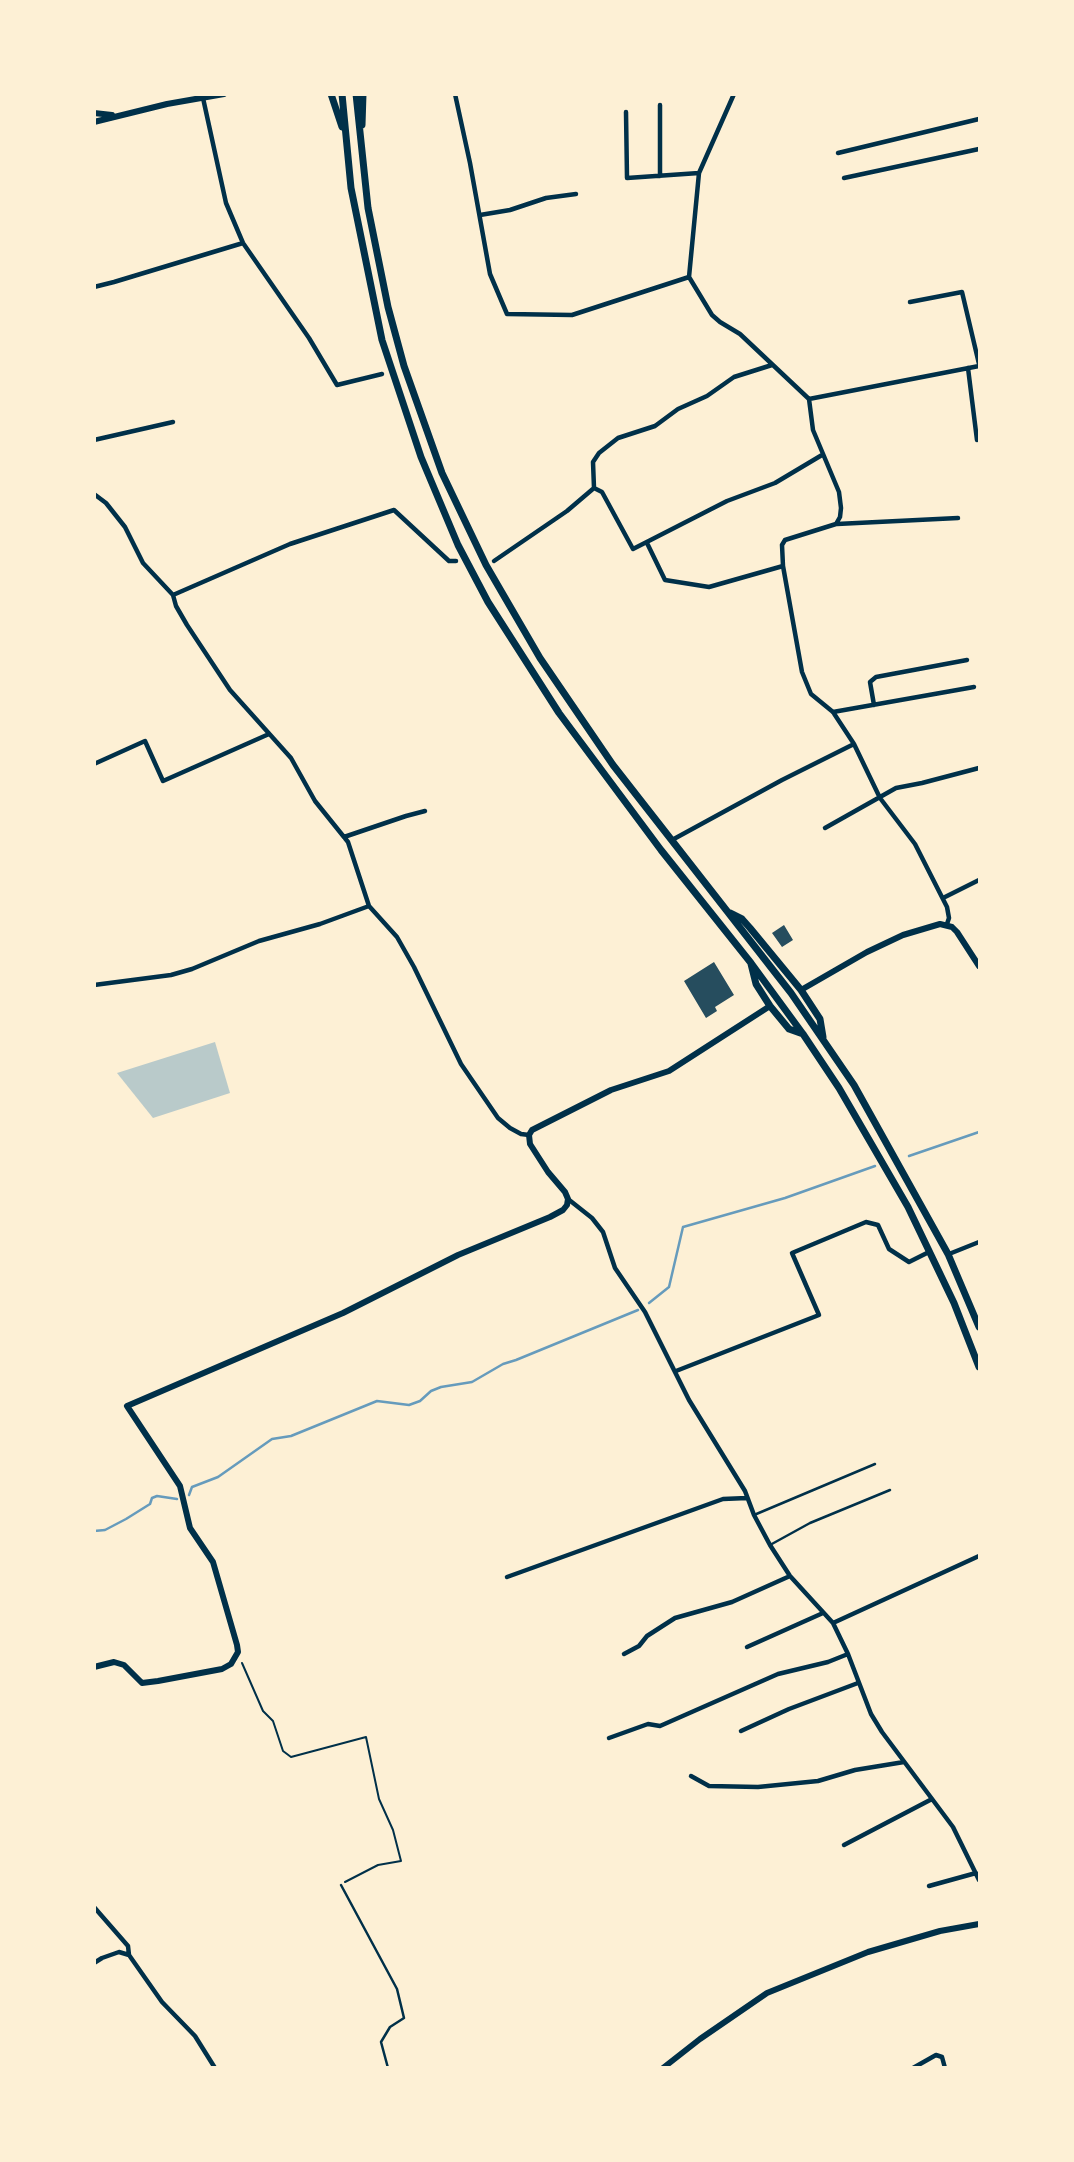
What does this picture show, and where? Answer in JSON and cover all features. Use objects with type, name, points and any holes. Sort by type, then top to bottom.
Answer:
[{"type":"main road","points":[[331,94],[344,132]]},
{"type":"main road","points":[[342,94],[344,132],[356,215],[382,340],[421,457],[458,545],[488,602],[559,713],[661,850],[751,963],[839,1088],[892,1177],[930,1251],[979,1367]]},
{"type":"main road","points":[[356,94],[368,208],[388,307],[421,418],[442,473],[486,565],[540,658],[613,765],[823,1038],[876,1122],[948,1254],[979,1327]]},
{"type":"main road","points":[[359,139],[363,94]]},
{"type":"main road","points":[[728,912],[750,928],[801,990],[820,1019],[823,1038]]},
{"type":"main road","points":[[751,963],[757,984],[770,1006],[789,1029],[803,1034]]},
{"type":"street","points":[[94,122],[224,94]]},
{"type":"street","points":[[454,94],[491,274],[507,314],[572,315],[689,277]]},
{"type":"street","points":[[734,94],[699,173],[689,277],[712,315],[740,334],[809,399],[813,430],[839,492],[841,508],[836,524]]},
{"type":"street","points":[[203,98],[226,204],[243,243],[309,338],[337,385],[382,374]]},
{"type":"street","points":[[660,105],[660,176]]},
{"type":"street","points":[[626,112],[628,178],[699,173]]},
{"type":"street","points":[[94,113],[117,115]]},
{"type":"street","points":[[838,153],[979,120]]},
{"type":"street","points":[[844,178],[979,149]]},
{"type":"street","points":[[480,215],[510,210],[546,198],[576,194]]},
{"type":"street","points":[[94,286],[243,243]]},
{"type":"street","points":[[809,399],[979,365],[962,292],[910,302]]},
{"type":"street","points":[[594,488],[593,462],[599,453],[618,438],[655,426],[734,377],[773,364]]},
{"type":"street","points":[[968,368],[977,440]]},
{"type":"street","points":[[94,440],[173,422]]},
{"type":"street","points":[[594,488],[602,492],[633,549],[727,501],[775,483],[822,455]]},
{"type":"street","points":[[494,561],[567,511],[594,488]]},
{"type":"street","points":[[94,494],[106,503],[125,527],[143,563],[173,595],[187,625],[230,690],[291,758],[315,801],[348,842],[369,906],[397,937],[461,1064],[498,1118],[510,1128],[529,1135]]},
{"type":"street","points":[[173,595],[290,544],[394,510],[449,561],[456,561]]},
{"type":"street","points":[[947,924],[949,918],[943,898],[915,844],[880,799],[854,744],[834,712],[811,694],[802,672],[783,566],[782,545],[785,540],[836,524],[958,518]]},
{"type":"street","points":[[647,542],[665,580],[676,582],[709,587],[783,566]]},
{"type":"street","points":[[874,705],[870,682],[876,677],[967,660]]},
{"type":"street","points":[[834,712],[974,687]]},
{"type":"street","points":[[94,764],[145,741],[163,781],[269,734]]},
{"type":"street","points":[[671,840],[854,744]]},
{"type":"street","points":[[825,828],[896,788],[979,768]]},
{"type":"street","points":[[344,837],[425,811]]},
{"type":"street","points":[[943,898],[979,880]]},
{"type":"street","points":[[94,985],[171,975],[192,969],[260,941],[320,924],[369,906]]},
{"type":"street","points":[[801,990],[903,934],[940,924],[947,924],[957,932],[979,966]]},
{"type":"street","points":[[770,1006],[669,1071],[611,1090],[537,1126],[529,1135],[530,1144],[568,1199],[592,1218],[604,1232],[615,1268],[645,1312],[770,1545],[790,1576],[833,1623],[871,1714],[953,1827],[979,1880]]},
{"type":"street","points":[[94,1667],[114,1662],[124,1665],[142,1683],[222,1669],[231,1664],[238,1652],[213,1563],[190,1528],[180,1486],[127,1406],[343,1313],[458,1255],[550,1217],[562,1210],[568,1199]]},
{"type":"street","points":[[676,1371],[819,1315],[792,1253],[866,1222],[878,1224],[889,1249],[909,1262],[930,1251]]},
{"type":"street","points":[[948,1254],[979,1242]]},
{"type":"street","points":[[507,1577],[723,1499],[747,1498]]},
{"type":"street","points":[[833,1623],[979,1556]]},
{"type":"street","points":[[624,1654],[639,1646],[647,1636],[675,1618],[732,1602],[790,1576]]},
{"type":"street","points":[[747,1647],[823,1613]]},
{"type":"street","points":[[609,1738],[648,1724],[660,1726],[778,1674],[828,1662],[848,1654]]},
{"type":"street","points":[[741,1731],[789,1709],[858,1683]]},
{"type":"street","points":[[691,1776],[709,1786],[758,1787],[818,1781],[855,1770],[904,1762]]},
{"type":"street","points":[[844,1845],[932,1799]]},
{"type":"street","points":[[929,1886],[976,1873]]},
{"type":"street","points":[[94,1907],[128,1946],[130,1955],[162,2002],[195,2036],[215,2067]]},
{"type":"street","points":[[663,2067],[766,1993],[868,1952],[940,1931],[979,1924]]},
{"type":"street","points":[[94,1963],[119,1952],[130,1955]]},
{"type":"street","points":[[913,2067],[936,2054],[942,2057],[945,2067]]},
{"type":"lane","points":[[754,1515],[875,1464]]},
{"type":"lane","points":[[770,1545],[810,1523],[890,1490]]},
{"type":"lane","points":[[341,1885],[397,1989],[404,2018],[390,2027],[381,2042],[388,2067]]},
{"type":"path","points":[[238,1652],[263,1711],[273,1721],[283,1751],[291,1757],[366,1737],[379,1799],[393,1830],[401,1861],[378,1865],[341,1885]]},
{"type":"shaded area","points":[[215,1042],[230,1093],[153,1118],[117,1073]]},
{"type":"building","points":[[784,925],[793,940],[782,947],[772,933]]},
{"type":"building","points":[[714,962],[734,995],[715,1007],[717,1011],[706,1018],[684,981]]},
{"type":"waterway","points":[[909,1156],[979,1132]]},
{"type":"waterway","points":[[649,1303],[669,1287],[683,1227],[785,1198],[875,1166]]},
{"type":"waterway","points":[[189,1495],[192,1487],[218,1477],[272,1439],[291,1436],[377,1401],[409,1405],[420,1401],[431,1391],[472,1382],[503,1364],[638,1310]]},
{"type":"waterway","points":[[94,1531],[105,1530],[126,1519],[150,1504],[152,1498],[157,1496],[177,1499]]}]
